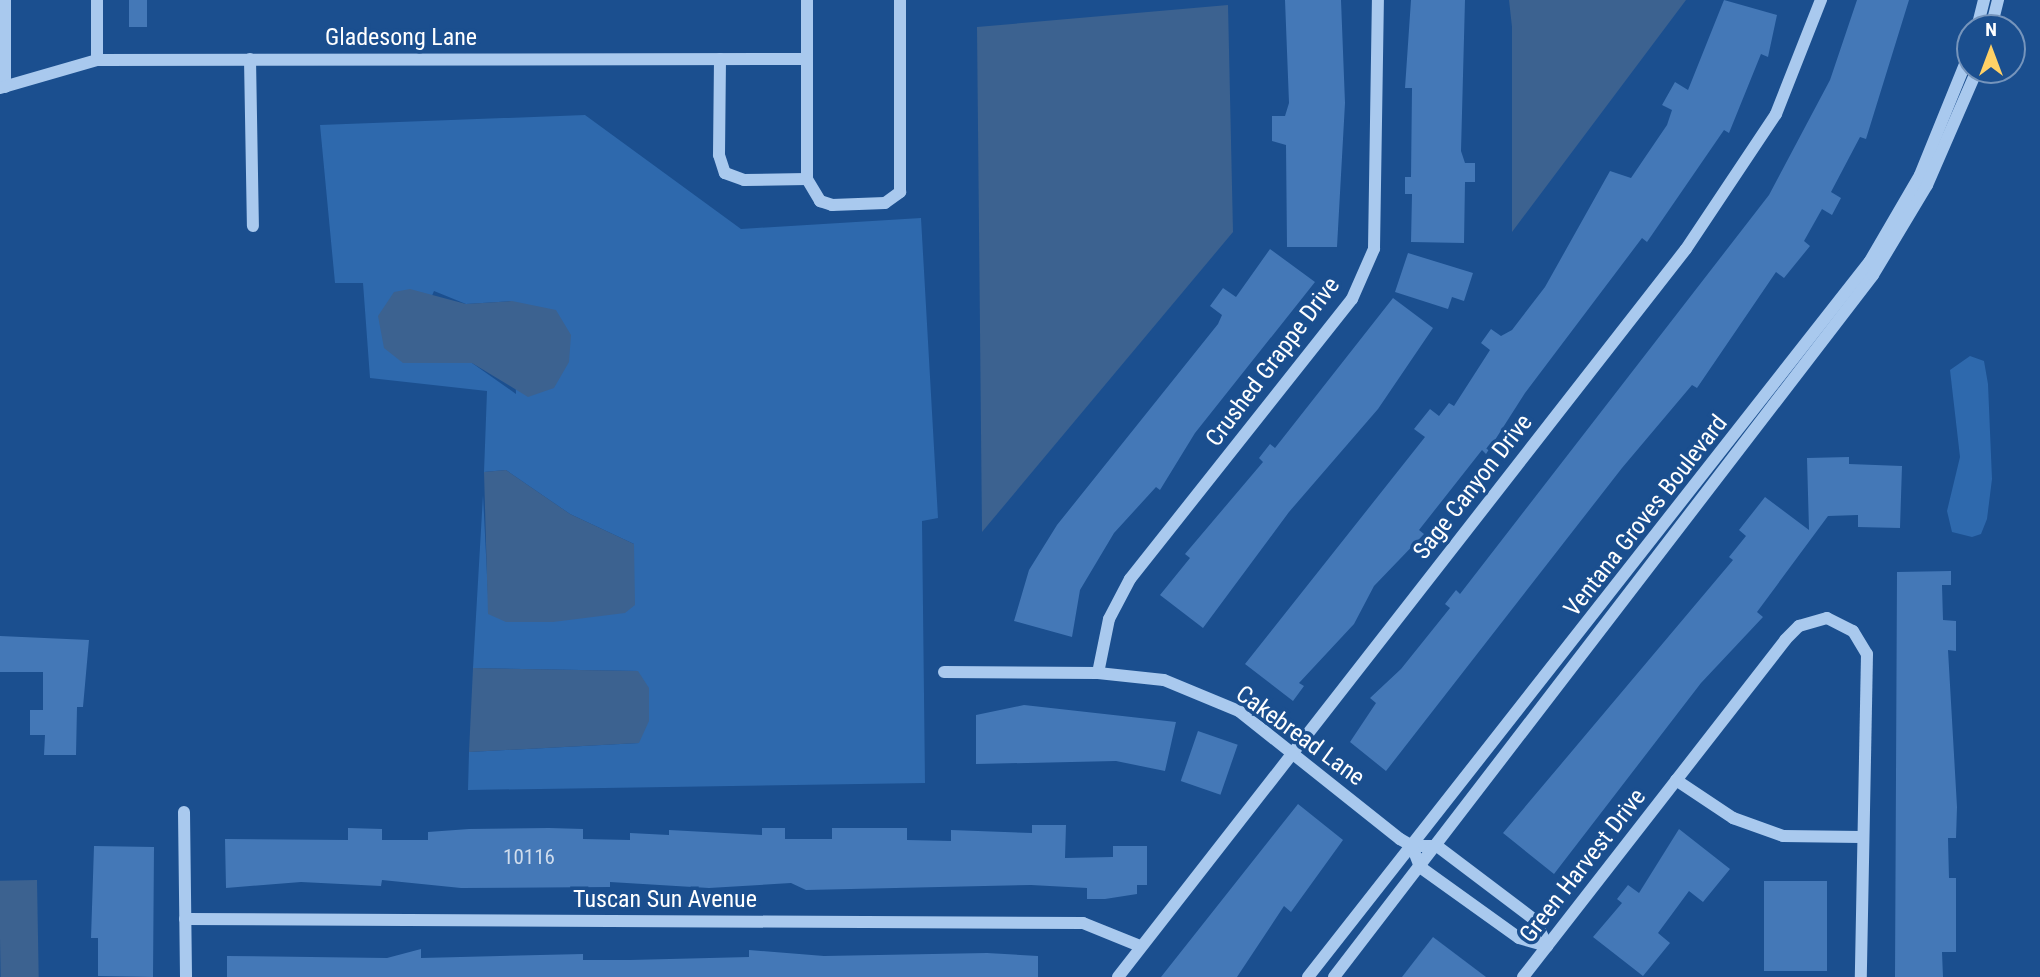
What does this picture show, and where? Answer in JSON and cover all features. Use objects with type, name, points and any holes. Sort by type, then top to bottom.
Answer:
[{"type":"street","points":[[2,87],[5,0]]},
{"type":"street","points":[[97,0],[97,60]]},
{"type":"street","points":[[807,0],[807,179],[820,201],[832,205],[885,203],[900,192],[900,0]]},
{"type":"street","name":"Crushed Grappe Drive","points":[[1098,673],[1109,619],[1130,579],[1352,299],[1374,249],[1378,0]]},
{"type":"street","name":"Sage Canyon Drive","points":[[1118,977],[1686,248],[1776,114],[1821,0]]},
{"type":"street","points":[[250,59],[253,226]]},
{"type":"street","points":[[720,59],[719,155],[725,173],[744,180],[807,179]]},
{"type":"street","name":"Gladesong Lane","points":[[2,87],[97,60],[807,59]]},
{"type":"street","name":"Ventana Groves Boulevard","points":[[1308,977],[1870,261],[1920,175],[1957,84]]},
{"type":"street","name":"Ventana Groves Boulevard","points":[[1334,977],[1872,275],[1927,185],[1971,84]]},
{"type":"street","name":"Green Harvest Drive","points":[[1523,977],[1799,626],[1827,618],[1841,622],[1867,654],[1861,837],[1861,977]]},
{"type":"street","name":"Cakebread Lane","points":[[944,672],[1098,673],[1164,680],[1199,693],[1239,711],[1412,846]]},
{"type":"street","name":"Green Harvest Drive","points":[[1676,780],[1733,818],[1783,836],[1861,837]]},
{"type":"street","points":[[184,812],[186,977]]},
{"type":"street","points":[[1412,846],[1437,846],[1535,920],[1547,946],[1519,938],[1420,867],[1412,846]]},
{"type":"street","name":"Tuscan Sun Avenue","points":[[185,919],[1083,923],[1140,946]]},
{"type":"shaded area","points":[[1509,0],[1686,0],[1512,232],[1512,27]]},
{"type":"shaded area","points":[[1228,5],[1233,232],[982,532],[977,27]]},
{"type":"shaded area","points":[[585,115],[741,229],[921,218],[938,518],[922,521],[925,783],[468,790],[469,752],[639,743],[638,671],[473,668],[483,495],[489,614],[634,544],[570,514],[506,470],[484,472],[487,391],[370,378],[363,283],[335,283],[320,125]],"holes":[[[434,291],[466,304],[512,301],[516,394],[472,363],[403,363]]]},
{"type":"shaded area","points":[[410,289],[466,304],[512,301],[556,310],[571,335],[569,362],[554,388],[528,397],[472,363],[403,363],[384,348],[378,316],[394,292]]},
{"type":"shaded area","points":[[1970,356],[1984,361],[1988,384],[1992,479],[1987,519],[1981,534],[1972,537],[1952,532],[1947,511],[1960,457],[1950,370]]},
{"type":"shaded area","points":[[506,470],[570,514],[634,544],[635,605],[625,613],[553,622],[506,622],[488,614],[484,472]]},
{"type":"shaded area","points":[[473,668],[638,671],[649,688],[649,721],[639,743],[469,752]]},
{"type":"shaded area","points":[[37,880],[39,977],[1,977],[0,881]]},
{"type":"building","points":[[129,0],[147,0],[147,27],[129,27]]},
{"type":"building","points":[[1285,0],[1341,0],[1345,103],[1337,247],[1287,247],[1286,145],[1272,141],[1272,116],[1285,116],[1289,103]]},
{"type":"building","points":[[1411,0],[1465,0],[1461,151],[1465,163],[1475,163],[1475,182],[1465,182],[1464,243],[1411,242],[1412,194],[1405,194],[1405,177],[1411,177],[1412,88],[1405,88]]},
{"type":"building","points":[[1724,0],[1777,15],[1768,57],[1761,54],[1729,133],[1724,130],[1647,242],[1642,238],[1525,393],[1486,454],[1482,450],[1419,530],[1424,534],[1374,586],[1354,624],[1299,683],[1304,686],[1293,701],[1245,664],[1425,437],[1414,429],[1430,409],[1439,416],[1449,403],[1454,406],[1490,350],[1481,343],[1491,329],[1501,336],[1512,330],[1545,287],[1610,171],[1631,178],[1667,125],[1672,110],[1662,105],[1675,82],[1688,90]]},
{"type":"building","points":[[1857,0],[1909,0],[1866,139],[1860,137],[1831,192],[1841,198],[1832,215],[1822,209],[1804,241],[1810,246],[1784,278],[1776,272],[1697,388],[1692,385],[1622,468],[1386,771],[1350,742],[1376,703],[1370,698],[1401,669],[1450,608],[1445,604],[1456,590],[1460,594],[1769,195],[1830,80]]},
{"type":"building","points":[[1270,249],[1315,282],[1195,433],[1160,490],[1156,487],[1114,533],[1080,590],[1072,637],[1014,621],[1029,570],[1057,525],[1218,324],[1222,315],[1210,306],[1223,288],[1236,297]]},
{"type":"building","points":[[1408,253],[1473,273],[1464,301],[1452,297],[1448,309],[1395,292]]},
{"type":"building","points":[[1393,298],[1433,328],[1378,409],[1289,512],[1203,628],[1160,595],[1190,558],[1185,554],[1263,462],[1259,458],[1270,444],[1275,448]]},
{"type":"building","points":[[1849,457],[1849,464],[1902,466],[1900,528],[1858,527],[1858,515],[1828,516],[1757,612],[1763,617],[1701,683],[1554,874],[1503,833],[1733,560],[1729,557],[1746,536],[1739,530],[1765,497],[1809,530],[1807,458]]},
{"type":"building","points":[[1951,571],[1951,585],[1942,585],[1943,620],[1956,621],[1956,651],[1948,650],[1957,807],[1956,838],[1948,838],[1949,878],[1956,878],[1956,952],[1942,952],[1943,977],[1895,977],[1897,572]]},
{"type":"building","points":[[0,636],[89,640],[83,707],[77,707],[76,755],[44,755],[45,735],[30,735],[30,710],[43,710],[43,672],[0,672]]},
{"type":"building","points":[[1024,705],[1176,722],[1165,771],[1116,761],[976,764],[976,715]]},
{"type":"building","points":[[1198,731],[1238,745],[1220,795],[1181,781]]},
{"type":"building","points":[[1298,804],[1343,840],[1291,912],[1284,906],[1237,977],[1161,977]]},
{"type":"building","points":[[1032,825],[1066,825],[1065,858],[1113,857],[1113,846],[1147,846],[1147,885],[1137,885],[1137,894],[1105,899],[1087,899],[1087,888],[1031,885],[806,890],[791,883],[709,888],[610,882],[610,887],[461,888],[382,880],[381,886],[301,882],[226,888],[225,839],[348,840],[348,828],[382,829],[382,840],[428,840],[428,832],[469,829],[549,828],[583,829],[583,839],[630,840],[630,833],[669,835],[669,830],[762,835],[762,828],[785,828],[785,839],[832,839],[832,828],[907,828],[907,840],[951,841],[951,830],[1032,833]]},
{"type":"building","points":[[1679,829],[1730,869],[1703,902],[1689,891],[1658,933],[1670,943],[1643,976],[1593,937],[1622,903],[1617,899],[1628,885],[1639,893]]},
{"type":"building","points":[[94,846],[154,847],[153,977],[98,976],[98,938],[91,938]]},
{"type":"building","points":[[1764,881],[1827,881],[1827,971],[1764,971]]},
{"type":"building","points":[[1433,937],[1486,977],[1402,977]]},
{"type":"building","points":[[421,949],[421,958],[583,954],[583,960],[749,957],[749,950],[824,956],[987,953],[1038,956],[1038,977],[227,977],[227,956],[387,958]]}]
